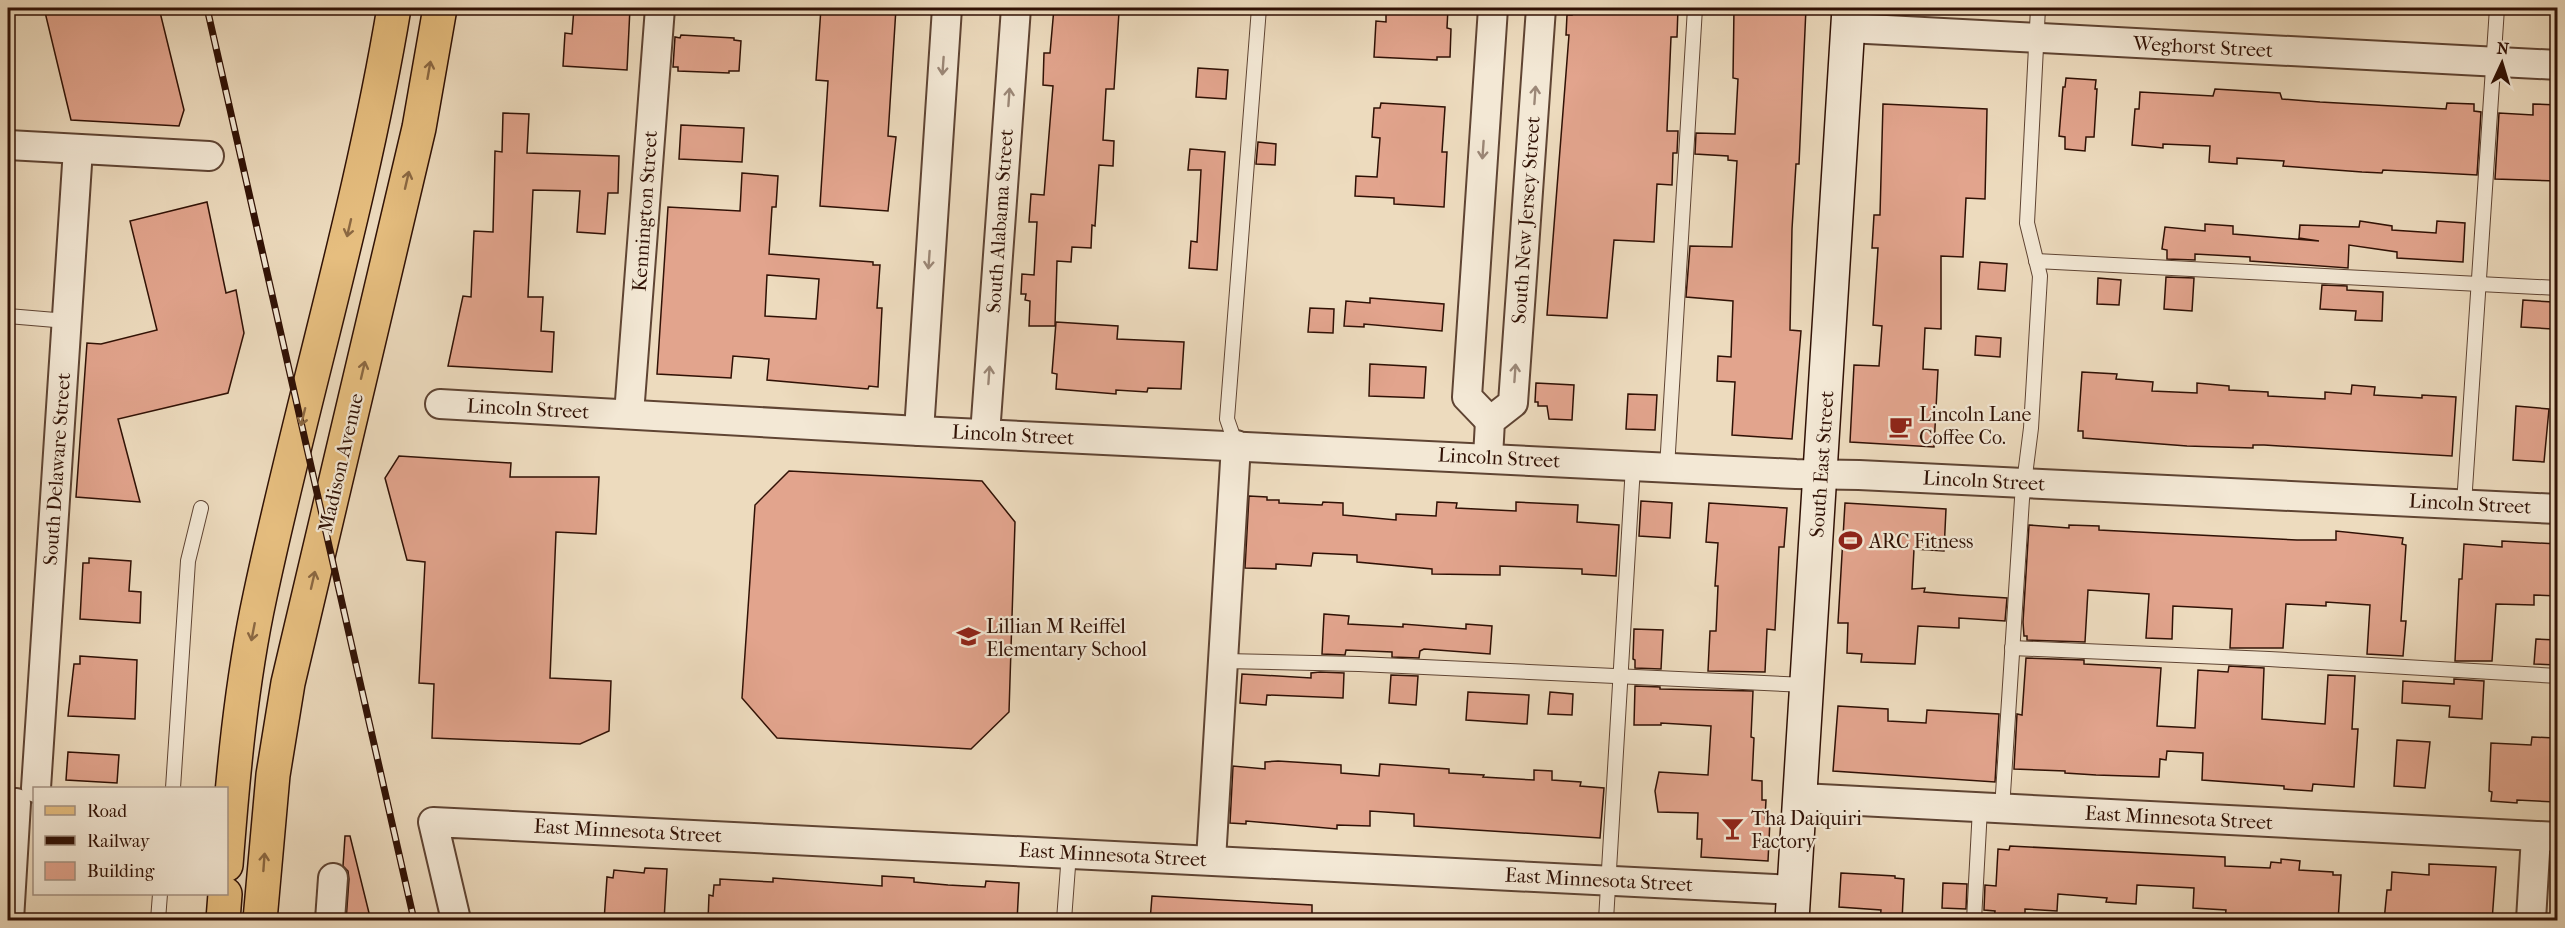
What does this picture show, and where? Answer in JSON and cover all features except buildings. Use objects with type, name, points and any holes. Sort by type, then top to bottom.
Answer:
[{"type":"main road","points":[[228,843],[238,733],[260,596],[348,231],[394,8]]},
{"type":"main road","name":"Madison Avenue","points":[[260,921],[271,785],[288,683],[419,128],[440,8]]},
{"type":"main road","name":"South East Street","points":[[1793,905],[1848,18]]},
{"type":"main road","points":[[223,921],[225,895]]},
{"type":"street","name":"Kennington Street","points":[[629,414],[660,8]]},
{"type":"street","points":[[919,431],[947,8]]},
{"type":"street","name":"South Alabama Street","points":[[985,434],[1016,8]]},
{"type":"street","points":[[1488,457],[1490,421],[1467,397],[1492,8]]},
{"type":"street","name":"South New Jersey Street","points":[[1490,421],[1513,403],[1541,8]]},
{"type":"street","name":"Weghorst Street","points":[[1848,18],[2037,38],[2558,65]]},
{"type":"street","points":[[8,145],[209,156]]},
{"type":"street","name":"South Delaware Street","points":[[9,921],[24,800],[67,321],[78,149]]},
{"type":"street","name":"Lincoln Street","points":[[440,404],[919,431],[2558,509]]},
{"type":"street","points":[[1211,860],[1236,445]]},
{"type":"street","name":"East Minnesota Street","points":[[1801,798],[2547,836]]},
{"type":"street","name":"East Minnesota Street","points":[[456,921],[433,822],[1609,880],[1793,905]]},
{"type":"street","points":[[2531,921],[2547,836]]},
{"type":"street","points":[[330,921],[333,878]]},
{"type":"lane","points":[[1236,445],[1227,419],[1259,8]]},
{"type":"lane","points":[[1667,468],[1695,8]]},
{"type":"lane","points":[[1974,921],[2012,648],[2024,483],[2031,428],[2040,276],[2027,223],[2038,8]]},
{"type":"lane","points":[[2464,504],[2497,8]]},
{"type":"lane","points":[[2036,261],[2558,288]]},
{"type":"lane","points":[[8,316],[67,321]]},
{"type":"lane","points":[[1606,921],[1634,466]]},
{"type":"lane","points":[[173,787],[188,561],[201,508]]},
{"type":"lane","points":[[2012,648],[2269,659],[2558,676]]},
{"type":"lane","points":[[1224,661],[1359,664],[1808,685]]},
{"type":"lane","points":[[1065,921],[1069,853]]},
{"type":"lane","points":[[158,921],[160,895]]},
{"type":"railway","points":[[207,8],[414,920]]},
{"type":"place","name":"Lincoln Lane Coffee Co.","points":[[1901,426]]},
{"type":"place","name":"ARC Fitness","points":[[1851,541]]},
{"type":"place","name":"Lillian M Reiffel Elementary School","points":[[968,637]]},
{"type":"place","name":"Tha Daiquiri Factory","points":[[1733,829]]}]
